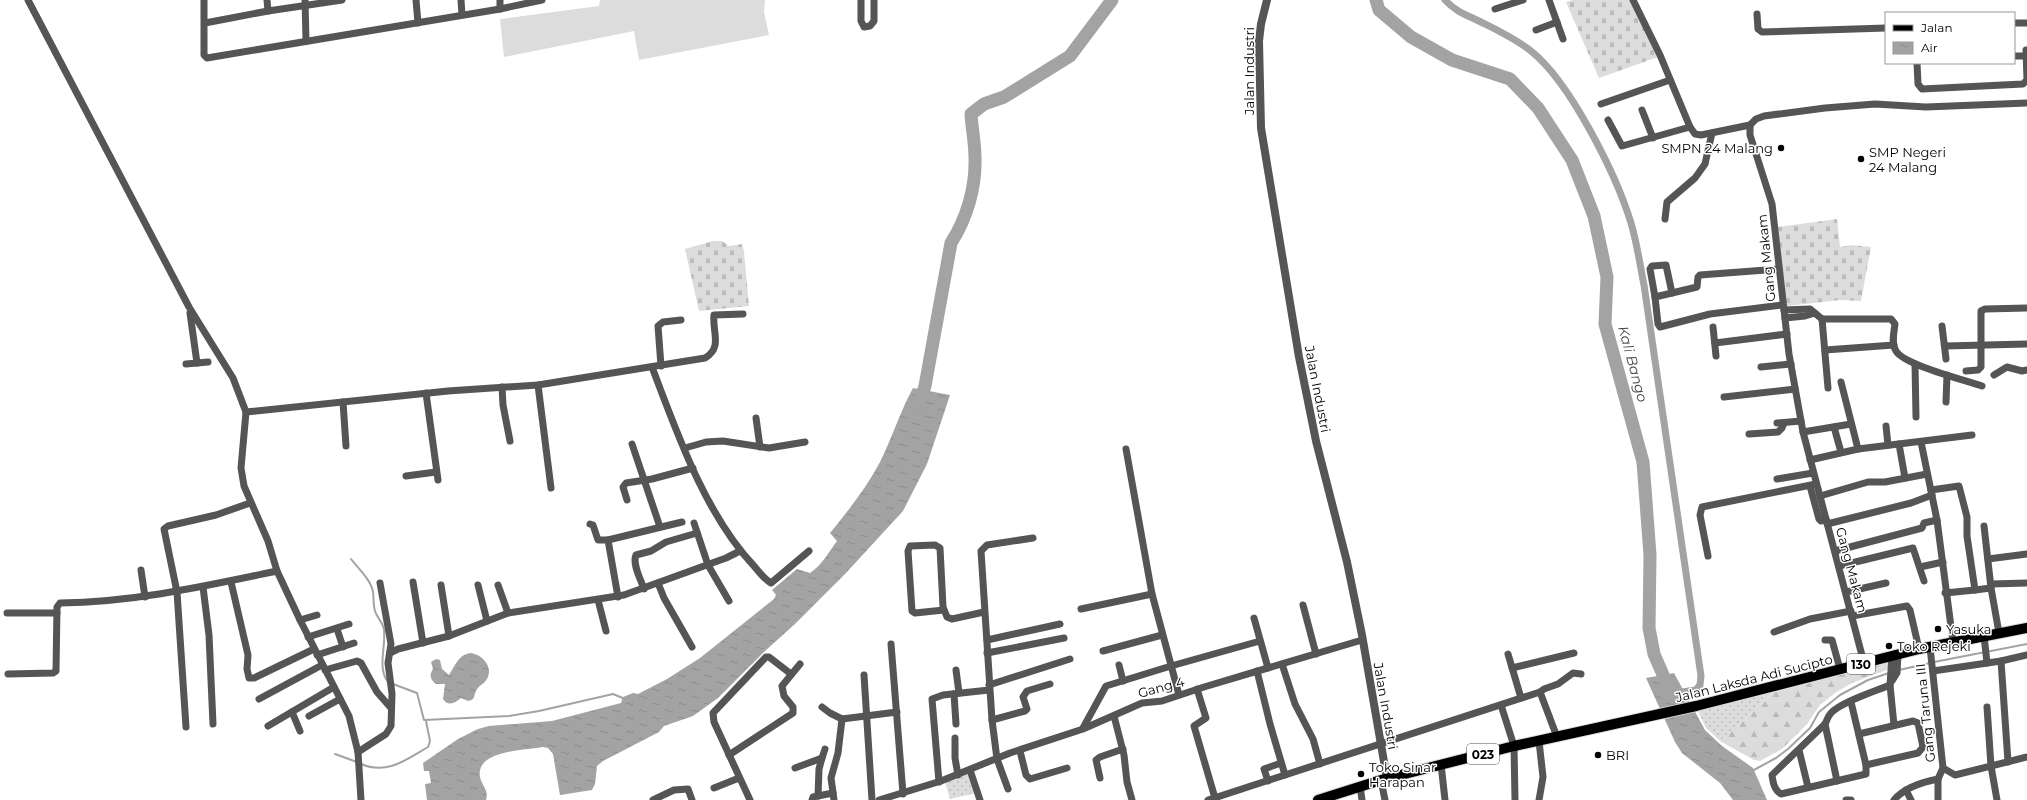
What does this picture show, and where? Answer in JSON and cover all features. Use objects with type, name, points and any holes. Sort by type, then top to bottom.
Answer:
[{"type":"main road","name":"Jalan Laksda Adi Sucipto","points":[[1652,717],[1864,663],[1895,659],[1919,649],[2027,628]]},
{"type":"main road","name":"023","points":[[1318,800],[1360,786],[1441,764],[1514,746],[1652,717]]},
{"type":"street","points":[[28,0],[189,307],[234,381],[246,412],[241,468],[242,478],[249,499],[268,541],[278,571],[300,620],[349,716],[358,752],[360,800]]},
{"type":"street","points":[[204,0],[205,58],[500,9],[542,0]]},
{"type":"street","points":[[267,0],[268,11]]},
{"type":"street","points":[[205,23],[268,11],[305,2],[342,0]]},
{"type":"street","points":[[416,0],[418,23]]},
{"type":"street","points":[[461,0],[462,15]]},
{"type":"street","points":[[500,0],[500,9]]},
{"type":"street","points":[[860,0],[861,21],[864,26],[870,26],[874,21],[874,0]]},
{"type":"street","name":"Jalan Industri","points":[[1267,0],[1261,24],[1259,41],[1261,128],[1300,364],[1316,441],[1347,562],[1380,744],[1384,779]]},
{"type":"street","points":[[1495,9],[1523,0]]},
{"type":"street","points":[[1549,0],[1564,39]]},
{"type":"street","points":[[1633,0],[1690,127],[1697,135],[1750,125],[1756,119],[1764,116],[1825,108],[1887,104],[1926,107],[2027,103]]},
{"type":"street","points":[[305,2],[306,41]]},
{"type":"street","points":[[1757,14],[1758,29],[1763,32],[1885,28]]},
{"type":"street","points":[[1536,30],[1557,22]]},
{"type":"street","points":[[2015,23],[2027,23]]},
{"type":"street","points":[[1917,64],[1918,84],[1922,88],[2023,84],[2027,81],[2026,57],[2015,56]]},
{"type":"street","points":[[1600,104],[1670,80]]},
{"type":"street","points":[[1642,110],[1653,138]]},
{"type":"street","points":[[1608,120],[1622,146],[1690,127]]},
{"type":"street","name":"Gang Makam","points":[[1750,125],[1750,135],[1772,204],[1791,364],[1803,432],[1814,473],[1813,485],[1820,496],[1864,663]]},
{"type":"street","points":[[1665,219],[1667,202],[1695,178],[1705,164],[1712,133]]},
{"type":"street","points":[[1672,293],[1665,264],[1652,266],[1650,269],[1658,324],[1661,327],[1710,314],[1810,309],[1822,319],[1890,318],[1895,324],[1894,345],[1900,356],[1915,364],[1982,386]]},
{"type":"street","points":[[1655,297],[1698,287],[1698,277],[1700,275],[1779,270]]},
{"type":"street","points":[[189,307],[197,363]]},
{"type":"street","points":[[1966,371],[1978,370],[1980,368],[1980,314],[1983,310],[2027,308]]},
{"type":"street","points":[[246,412],[426,393],[538,385],[705,358],[710,355],[716,346],[714,315],[743,314]]},
{"type":"street","points":[[1822,319],[1828,388]]},
{"type":"street","points":[[660,366],[658,326],[664,322],[681,320]]},
{"type":"street","points":[[1942,326],[1946,359]]},
{"type":"street","points":[[1713,327],[1716,356]]},
{"type":"street","points":[[1715,343],[1787,334]]},
{"type":"street","points":[[1945,346],[2027,344]]},
{"type":"street","points":[[1825,350],[1894,345]]},
{"type":"street","points":[[186,364],[208,362]]},
{"type":"street","points":[[1761,367],[1791,364]]},
{"type":"street","points":[[1915,364],[1916,417]]},
{"type":"street","points":[[1994,375],[2007,366],[2022,371],[2027,370]]},
{"type":"street","points":[[652,367],[693,468],[718,517],[740,551],[772,583],[809,551]]},
{"type":"street","points":[[1946,402],[1947,375]]},
{"type":"street","points":[[1841,382],[1858,449]]},
{"type":"street","points":[[538,385],[551,488]]},
{"type":"street","points":[[502,387],[503,406],[510,441]]},
{"type":"street","points":[[1724,397],[1795,389]]},
{"type":"street","points":[[426,393],[438,480]]},
{"type":"street","points":[[343,402],[346,446]]},
{"type":"street","points":[[756,418],[760,447]]},
{"type":"street","points":[[1749,434],[1778,432],[1782,428],[1781,423],[1801,421]]},
{"type":"street","points":[[1803,432],[1851,424]]},
{"type":"street","points":[[1886,426],[1888,445]]},
{"type":"street","points":[[1834,427],[1841,452]]},
{"type":"street","points":[[1810,460],[1858,449],[1972,435]]},
{"type":"street","points":[[684,448],[706,442],[723,441],[760,447],[779,448],[805,442]]},
{"type":"street","points":[[1921,442],[1937,520],[1943,562],[1945,593],[1953,642]]},
{"type":"street","points":[[632,444],[660,527]]},
{"type":"street","points":[[1898,444],[1905,478]]},
{"type":"street","points":[[1126,449],[1152,594],[1179,695]]},
{"type":"street","points":[[627,500],[623,485],[693,468]]},
{"type":"street","points":[[406,476],[436,472]]},
{"type":"street","points":[[1777,479],[1814,473]]},
{"type":"street","points":[[1820,496],[1868,482],[1885,482],[1928,474]]},
{"type":"street","points":[[1708,556],[1700,515],[1702,507],[1813,485],[1819,519],[1827,522],[1914,502],[1931,493],[1953,486],[1959,486],[1961,488],[1967,517],[1967,536],[1975,590]]},
{"type":"street","points":[[186,727],[178,592],[164,529],[174,524],[216,515],[249,499]]},
{"type":"street","points":[[1834,551],[1915,531],[1923,528],[1924,523],[1937,520]]},
{"type":"street","points":[[590,524],[593,525],[595,529],[598,540],[608,540],[682,522]]},
{"type":"street","points":[[694,523],[708,565],[729,601]]},
{"type":"street","points":[[1984,526],[1991,586],[1999,633]]},
{"type":"street","points":[[644,589],[636,565],[636,555],[651,551],[666,542],[697,533]]},
{"type":"street","points":[[1008,788],[997,759],[992,720],[981,551],[987,545],[1033,538]]},
{"type":"street","points":[[608,540],[618,597]]},
{"type":"street","points":[[944,610],[915,613],[912,611],[908,551],[910,546],[936,545],[940,548],[944,610],[947,617],[952,620],[984,612]]},
{"type":"street","points":[[1839,566],[1913,548],[1924,582]]},
{"type":"street","points":[[390,653],[398,648],[449,636],[508,613],[618,597],[708,565],[740,551]]},
{"type":"street","points":[[1988,559],[2027,554]]},
{"type":"street","points":[[1920,567],[1943,562]]},
{"type":"street","points":[[141,570],[145,597]]},
{"type":"street","points":[[8,674],[53,673],[56,671],[57,607],[60,603],[145,597],[231,582],[278,571]]},
{"type":"street","points":[[231,582],[247,651],[247,674],[249,678],[254,678],[316,652],[343,647],[354,643]]},
{"type":"street","points":[[413,582],[423,643]]},
{"type":"street","points":[[358,752],[390,731],[391,683],[388,663],[391,644],[380,583]]},
{"type":"street","points":[[658,583],[664,598],[692,647]]},
{"type":"street","points":[[1846,592],[1886,583]]},
{"type":"street","points":[[1945,593],[1975,590],[1991,586],[2027,583]]},
{"type":"street","points":[[441,585],[449,636]]},
{"type":"street","points":[[478,585],[486,621]]},
{"type":"street","points":[[498,585],[508,613]]},
{"type":"street","points":[[203,587],[209,635],[213,724]]},
{"type":"street","points":[[1081,609],[1152,594]]},
{"type":"street","points":[[598,600],[606,631]]},
{"type":"street","points":[[1303,605],[1316,654]]},
{"type":"street","points":[[1774,632],[1810,619],[1906,606],[1910,610],[1919,649]]},
{"type":"street","points":[[7,613],[57,613]]},
{"type":"street","points":[[300,620],[317,615]]},
{"type":"street","points":[[1254,618],[1268,668]]},
{"type":"street","points":[[308,637],[349,624]]},
{"type":"street","points":[[987,640],[1060,624]]},
{"type":"street","points":[[337,629],[343,647]]},
{"type":"street","points":[[1103,651],[1162,635]]},
{"type":"street","points":[[1984,636],[1987,663]]},
{"type":"street","points":[[987,653],[1064,638]]},
{"type":"street","name":"Gang 4","points":[[879,800],[939,782],[1114,716],[1142,703],[1162,701],[1197,689],[1362,640]]},
{"type":"street","points":[[1825,640],[1832,640],[1840,669]]},
{"type":"street","points":[[1083,728],[1104,689],[1123,681],[1154,673],[1171,666],[1260,641]]},
{"type":"street","points":[[891,644],[903,794]]},
{"type":"street","name":"Gang Taruna III","points":[[1930,647],[1943,768],[1938,779],[1938,800]]},
{"type":"street","points":[[1512,668],[1574,653]]},
{"type":"street","points":[[1508,654],[1522,698]]},
{"type":"street","points":[[1932,665],[1987,663],[2027,655]]},
{"type":"street","points":[[750,800],[729,756],[713,718],[713,713],[766,657],[769,657],[791,674]]},
{"type":"street","points":[[939,782],[932,698],[935,696],[989,688],[1070,659]]},
{"type":"street","points":[[1894,725],[1893,678],[1895,659]]},
{"type":"street","points":[[259,699],[323,667],[357,661],[361,663],[377,692],[391,708]]},
{"type":"street","points":[[2001,661],[2008,762]]},
{"type":"street","points":[[729,756],[793,713],[794,707],[782,691],[782,686],[800,664]]},
{"type":"street","points":[[1282,664],[1295,704],[1313,739],[1320,764]]},
{"type":"street","points":[[1119,665],[1123,681]]},
{"type":"street","points":[[956,670],[956,724]]},
{"type":"street","points":[[1258,671],[1285,775]]},
{"type":"street","points":[[1197,689],[1206,718],[1194,726],[1211,799],[1540,692],[1558,684],[1573,673],[1581,674]]},
{"type":"street","points":[[864,675],[872,800]]},
{"type":"street","points":[[1851,702],[1867,771],[1863,775],[1781,794],[1775,790],[1772,778],[1774,772],[1825,724],[1831,713],[1893,678]]},
{"type":"street","points":[[992,720],[1025,711],[1027,709],[1023,697],[1027,691],[1050,684]]},
{"type":"street","points":[[268,726],[334,687]]},
{"type":"street","points":[[1540,692],[1557,737]]},
{"type":"street","points":[[309,716],[340,699]]},
{"type":"street","points":[[1501,705],[1514,746],[1515,800]]},
{"type":"street","points":[[822,707],[842,719],[897,712]]},
{"type":"street","points":[[1987,707],[1991,766],[1997,800]]},
{"type":"street","points":[[292,712],[300,731]]},
{"type":"street","points":[[1114,716],[1123,749],[1127,782],[1132,800]]},
{"type":"street","points":[[825,749],[819,769],[815,798],[833,796],[831,778],[838,754],[842,719]]},
{"type":"street","points":[[1859,734],[1913,721],[1918,723],[1923,747],[1921,751],[1866,765]]},
{"type":"street","points":[[1825,724],[1836,781]]},
{"type":"street","points":[[954,738],[955,758],[958,774]]},
{"type":"street","points":[[1539,741],[1543,777],[1539,800]]},
{"type":"street","points":[[1100,778],[1096,760],[1100,757],[1123,749]]},
{"type":"street","points":[[1799,750],[1808,787]]},
{"type":"street","points":[[1020,751],[1026,775],[1030,780],[1067,768]]},
{"type":"street","points":[[1943,768],[1955,775],[2027,757]]},
{"type":"street","points":[[795,768],[822,758]]},
{"type":"street","points":[[1268,781],[1264,769],[1281,763]]},
{"type":"street","points":[[1441,764],[1445,800]]},
{"type":"street","points":[[970,770],[980,800]]},
{"type":"street","points":[[714,788],[739,778]]},
{"type":"street","points":[[1384,779],[1385,800]]},
{"type":"street","points":[[1894,800],[1906,790],[1923,781],[1938,779]]},
{"type":"street","points":[[1360,786],[1362,800]]},
{"type":"street","points":[[654,800],[680,788],[688,789],[692,800]]},
{"type":"street","points":[[1906,790],[1911,800]]},
{"type":"street","points":[[1846,800],[1851,800]]},
{"type":"green space","points":[[600,0],[765,0],[764,12],[769,35],[639,60],[634,31],[504,57],[500,19],[599,6]]},
{"type":"green space","points":[[1573,0],[1630,0],[1658,57],[1599,78],[1566,2]]},
{"type":"green space","points":[[1837,219],[1840,247],[1851,245],[1871,247],[1861,301],[1840,300],[1787,306],[1785,301],[1778,227]]},
{"type":"green space","points":[[713,241],[722,241],[729,246],[742,244],[749,306],[699,311],[685,249]]},
{"type":"green space","points":[[1889,662],[1889,669],[1852,683],[1835,693],[1820,705],[1807,724],[1782,749],[1760,761],[1754,760],[1720,741],[1775,692]]},
{"type":"green space","points":[[1775,692],[1720,741],[1706,728],[1698,711]]},
{"type":"green space","points":[[968,773],[976,793],[950,799],[945,781]]},
{"type":"water","points":[[913,388],[950,395],[927,464],[903,511],[846,573],[718,698],[693,716],[664,726],[659,732],[603,761],[597,766],[595,784],[592,790],[560,795],[553,754],[548,748],[543,747],[504,753],[485,761],[481,768],[480,777],[487,793],[486,800],[427,800],[425,784],[431,783],[429,771],[424,771],[423,763],[458,739],[478,729],[489,726],[552,721],[621,703],[623,697],[633,693],[638,694],[667,679],[700,658],[774,599],[776,595],[772,590],[797,569],[810,573],[815,570],[837,541],[830,533],[863,490],[880,462]]},
{"type":"water","points":[[470,653],[479,656],[486,662],[489,670],[487,679],[477,689],[474,698],[468,701],[461,698],[454,703],[449,704],[443,699],[445,684],[436,684],[431,679],[433,669],[431,662],[436,659],[440,660],[442,669],[449,675],[460,658]]},
{"type":"water","points":[[1674,673],[1705,730],[1722,746],[1753,768],[1767,800],[1733,800],[1720,783],[1682,753],[1675,742],[1646,678]]},
{"type":"waterway","points":[[918,407],[925,386],[951,243],[966,213],[974,180],[975,147],[971,114],[984,104],[1004,97],[1070,56],[1112,0]]},
{"type":"waterway","name":"Kali Bango","points":[[1376,0],[1379,10],[1411,37],[1452,60],[1510,79],[1538,108],[1572,160],[1594,216],[1607,277],[1605,324],[1643,462],[1650,555],[1649,628],[1654,654],[1670,691]]},
{"type":"waterway","name":"Kali Bango","points":[[1445,0],[1458,10],[1519,43],[1531,51],[1546,65],[1576,106],[1590,130],[1615,180],[1631,223],[1644,285],[1701,676],[1700,685],[1696,690],[1675,693]]},
{"type":"waterway","points":[[351,559],[367,579],[372,588],[375,611],[384,630],[382,664],[388,682]]},
{"type":"waterway","points":[[1934,662],[2027,644]]},
{"type":"waterway","points":[[1899,670],[1930,663]]},
{"type":"waterway","points":[[1752,771],[1776,758],[1788,749],[1810,728],[1819,712],[1840,695],[1868,680],[1889,673]]},
{"type":"waterway","points":[[393,684],[417,693],[424,720],[509,716],[539,711],[613,694],[625,699]]},
{"type":"waterway","points":[[361,764],[370,767],[388,767],[404,761],[428,747],[430,741],[426,721]]},
{"type":"waterway","points":[[335,754],[357,762]]},
{"type":"place","name":"SMPN 24 Malang","points":[[1781,148]]},
{"type":"place","name":"SMP Negeri 24 Malang","points":[[1861,159]]},
{"type":"place","name":"Yasuka","points":[[1938,629]]},
{"type":"place","name":"Toko Rejeki","points":[[1889,646]]},
{"type":"place","name":"BRI","points":[[1598,755]]},
{"type":"place","name":"Toko Sinar Harapan","points":[[1361,774]]}]
